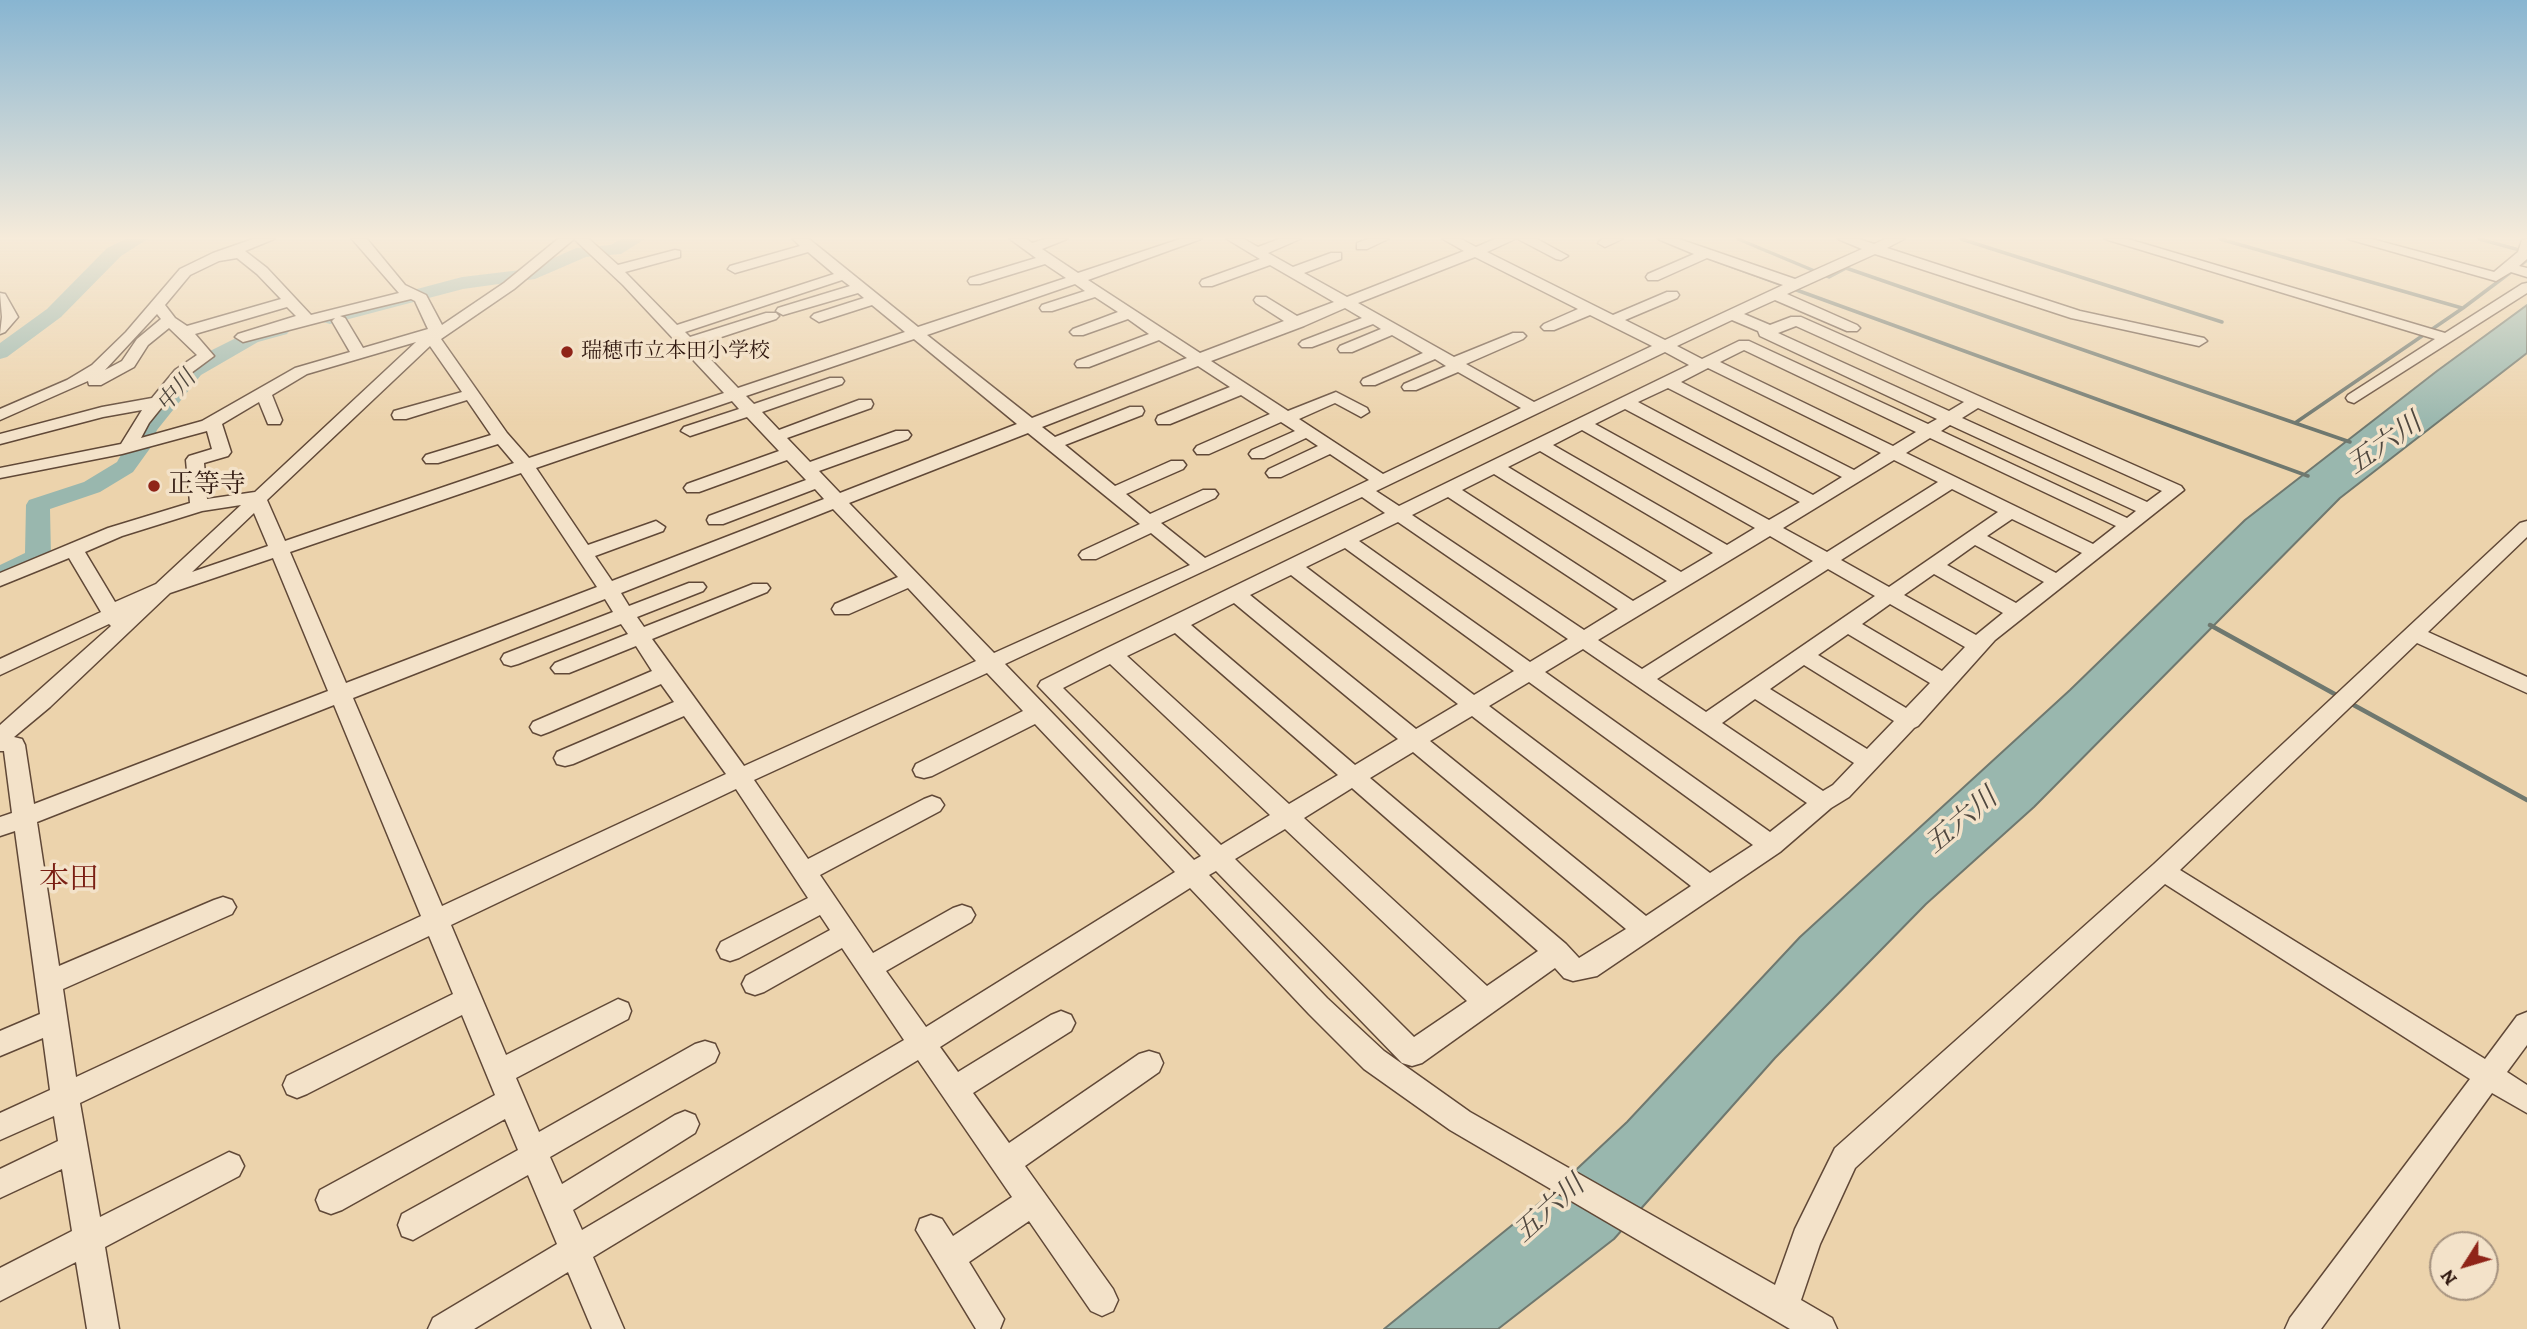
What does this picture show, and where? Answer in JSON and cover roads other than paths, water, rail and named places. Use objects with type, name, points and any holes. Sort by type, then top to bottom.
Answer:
[{"type":"street","points":[[0,329],[10,317],[2,301]]},
{"type":"street","points":[[0,415],[53,392],[98,368],[161,301]]},
{"type":"street","points":[[291,301],[307,318]]},
{"type":"street","points":[[185,332],[291,301]]},
{"type":"street","points":[[243,337],[307,318],[390,301]]},
{"type":"street","points":[[418,301],[471,394],[500,437],[525,465],[665,674],[740,777],[845,934],[1102,1300]]},
{"type":"street","points":[[0,668],[115,617],[161,589],[257,497],[436,334],[486,301]]},
{"type":"street","points":[[644,301],[1318,1006],[1374,1060],[1460,1121],[1821,1329]]},
{"type":"street","points":[[673,331],[765,301]]},
{"type":"street","points":[[685,344],[818,301]]},
{"type":"street","points":[[819,317],[871,301]]},
{"type":"street","points":[[875,301],[1203,566]]},
{"type":"street","points":[[161,589],[1010,301]]},
{"type":"street","points":[[1047,308],[1068,301]]},
{"type":"street","points":[[1111,301],[1331,447],[1372,485],[1399,515],[1822,802]]},
{"type":"street","points":[[1263,301],[1299,323]]},
{"type":"street","points":[[1344,301],[1534,409]]},
{"type":"street","points":[[0,827],[1353,301]]},
{"type":"street","points":[[1575,301],[2095,552]]},
{"type":"street","points":[[1613,320],[1658,301]]},
{"type":"street","points":[[0,1127],[740,777],[1203,566],[1764,301]]},
{"type":"street","points":[[1791,301],[1852,328]]},
{"type":"street","points":[[2033,301],[2076,315],[2199,341]]},
{"type":"street","points":[[2322,301],[2447,338]]},
{"type":"street","points":[[128,447],[141,422],[181,373],[206,356],[185,332],[169,320],[158,304]]},
{"type":"street","points":[[2354,398],[2447,338],[2516,304]]},
{"type":"street","points":[[1549,327],[1591,309]]},
{"type":"street","points":[[1078,332],[1130,313]]},
{"type":"street","points":[[1734,315],[1770,331]]},
{"type":"street","points":[[1307,344],[1374,318]]},
{"type":"street","points":[[0,423],[57,400],[128,364],[142,342],[169,320]]},
{"type":"street","points":[[1177,623],[1557,952],[1573,970],[1588,968],[1771,845],[1822,802],[1841,791],[1910,721],[1978,645],[2175,490],[1796,320],[1765,333],[2148,510]]},
{"type":"street","points":[[340,321],[359,354]]},
{"type":"street","points":[[1346,349],[1394,329]]},
{"type":"street","points":[[0,473],[128,447],[213,422],[313,366],[436,334]]},
{"type":"street","points":[[1083,364],[1162,334]]},
{"type":"street","points":[[1410,387],[1518,336]]},
{"type":"street","points":[[1557,952],[1412,1055],[1049,686],[1744,345],[2128,525]]},
{"type":"street","points":[[1369,382],[1436,353]]},
{"type":"street","points":[[690,431],[836,381]]},
{"type":"street","points":[[1669,382],[1855,477]]},
{"type":"street","points":[[1164,421],[1243,388]]},
{"type":"street","points":[[262,393],[274,420]]},
{"type":"street","points":[[400,415],[471,394]]},
{"type":"street","points":[[1203,450],[1336,397],[1361,412]]},
{"type":"street","points":[[444,1329],[923,1043],[1218,858],[1855,477],[1977,401]]},
{"type":"street","points":[[0,439],[102,412],[158,402]]},
{"type":"street","points":[[1627,402],[1813,502]]},
{"type":"street","points":[[774,437],[865,404]]},
{"type":"street","points":[[1053,444],[1136,411]]},
{"type":"street","points":[[199,506],[195,460],[222,452],[213,422]]},
{"type":"street","points":[[1583,424],[1978,645]]},
{"type":"street","points":[[1258,454],[1308,431]]},
{"type":"street","points":[[716,520],[902,435]]},
{"type":"street","points":[[432,459],[500,437]]},
{"type":"street","points":[[1541,445],[1726,553]]},
{"type":"street","points":[[1275,473],[1331,447]]},
{"type":"street","points":[[692,488],[790,453]]},
{"type":"street","points":[[1113,493],[1177,465]]},
{"type":"street","points":[[1496,467],[1680,580]]},
{"type":"street","points":[[1642,679],[1952,481]]},
{"type":"street","points":[[1449,490],[1632,609]]},
{"type":"street","points":[[1089,555],[1209,494]]},
{"type":"street","points":[[0,580],[115,532],[199,506],[257,497]]},
{"type":"street","points":[[257,497],[608,1329]]},
{"type":"street","points":[[1706,723],[2011,511]]},
{"type":"street","points":[[585,553],[656,527]]},
{"type":"street","points":[[1783,1306],[1806,1240],[1846,1158],[2163,871],[2527,527]]},
{"type":"street","points":[[1974,537],[2059,582]]},
{"type":"street","points":[[1346,540],[1771,845]]},
{"type":"street","points":[[73,548],[115,617]]},
{"type":"street","points":[[1933,565],[2019,613]]},
{"type":"street","points":[[1292,566],[1709,886]]},
{"type":"street","points":[[842,609],[911,579]]},
{"type":"street","points":[[511,659],[696,587]]},
{"type":"street","points":[[562,668],[760,588]]},
{"type":"street","points":[[1236,594],[1643,929]]},
{"type":"street","points":[[0,737],[115,617]]},
{"type":"street","points":[[1848,625],[1945,682]]},
{"type":"street","points":[[2416,634],[2527,686]]},
{"type":"street","points":[[1112,654],[1486,1002]]},
{"type":"street","points":[[1804,656],[1910,721]]},
{"type":"street","points":[[541,727],[665,674]]},
{"type":"street","points":[[1755,689],[1870,762]]},
{"type":"street","points":[[565,758],[688,705]]},
{"type":"street","points":[[924,770],[1038,713]]},
{"type":"street","points":[[0,743],[14,745],[65,1096],[103,1329]]},
{"type":"street","points":[[804,872],[932,804]]},
{"type":"street","points":[[2163,871],[2527,1100]]},
{"type":"street","points":[[730,950],[824,901]]},
{"type":"street","points":[[48,984],[223,907]]},
{"type":"street","points":[[869,968],[962,915]]},
{"type":"street","points":[[755,984],[845,934]]},
{"type":"street","points":[[297,1085],[469,999]]},
{"type":"street","points":[[500,1072],[618,1011]]},
{"type":"street","points":[[0,1044],[54,1020]]},
{"type":"street","points":[[955,1089],[1061,1023]]},
{"type":"street","points":[[2301,1329],[2527,1024]]},
{"type":"street","points":[[413,1225],[705,1053]]},
{"type":"street","points":[[1006,1162],[1149,1063]]},
{"type":"street","points":[[331,1200],[512,1101]]},
{"type":"street","points":[[556,1204],[685,1124]]},
{"type":"street","points":[[0,1184],[74,1148]]},
{"type":"street","points":[[0,1285],[229,1166]]},
{"type":"street","points":[[949,1257],[1033,1201]]},
{"type":"street","points":[[932,1230],[988,1319]]},
{"type":"water","name":"五六川","points":[[2527,305],[2527,353],[2340,498],[2034,807],[1926,904],[1775,1058],[1614,1239],[1498,1329],[1384,1329],[1548,1196],[1627,1122],[1800,937],[2070,690],[2245,520]]},
{"type":"waterway","points":[[0,353],[66,301]]},
{"type":"waterway","name":"中川","points":[[330,318],[399,301]]},
{"type":"waterway","points":[[1827,301],[2308,476]]},
{"type":"waterway","name":"五六川","points":[[1942,301],[2350,442]]},
{"type":"waterway","points":[[2156,301],[2222,322]]},
{"type":"waterway","points":[[2438,301],[2462,308]]},
{"type":"waterway","points":[[2295,423],[2472,301]]},
{"type":"waterway","name":"中川","points":[[0,575],[38,557],[38,505],[92,487],[114,475],[125,467],[139,447],[146,429],[193,370],[251,338],[280,330]]},
{"type":"waterway","points":[[2210,625],[2340,697]]},
{"type":"waterway","points":[[2350,703],[2527,800]]},
{"type":"place","name":"瑞穂市立本田小学校","points":[[567,352]]},
{"type":"place","name":"正等寺","points":[[154,486]]},
{"type":"district","name":"本田","points":[[69,881]]}]
